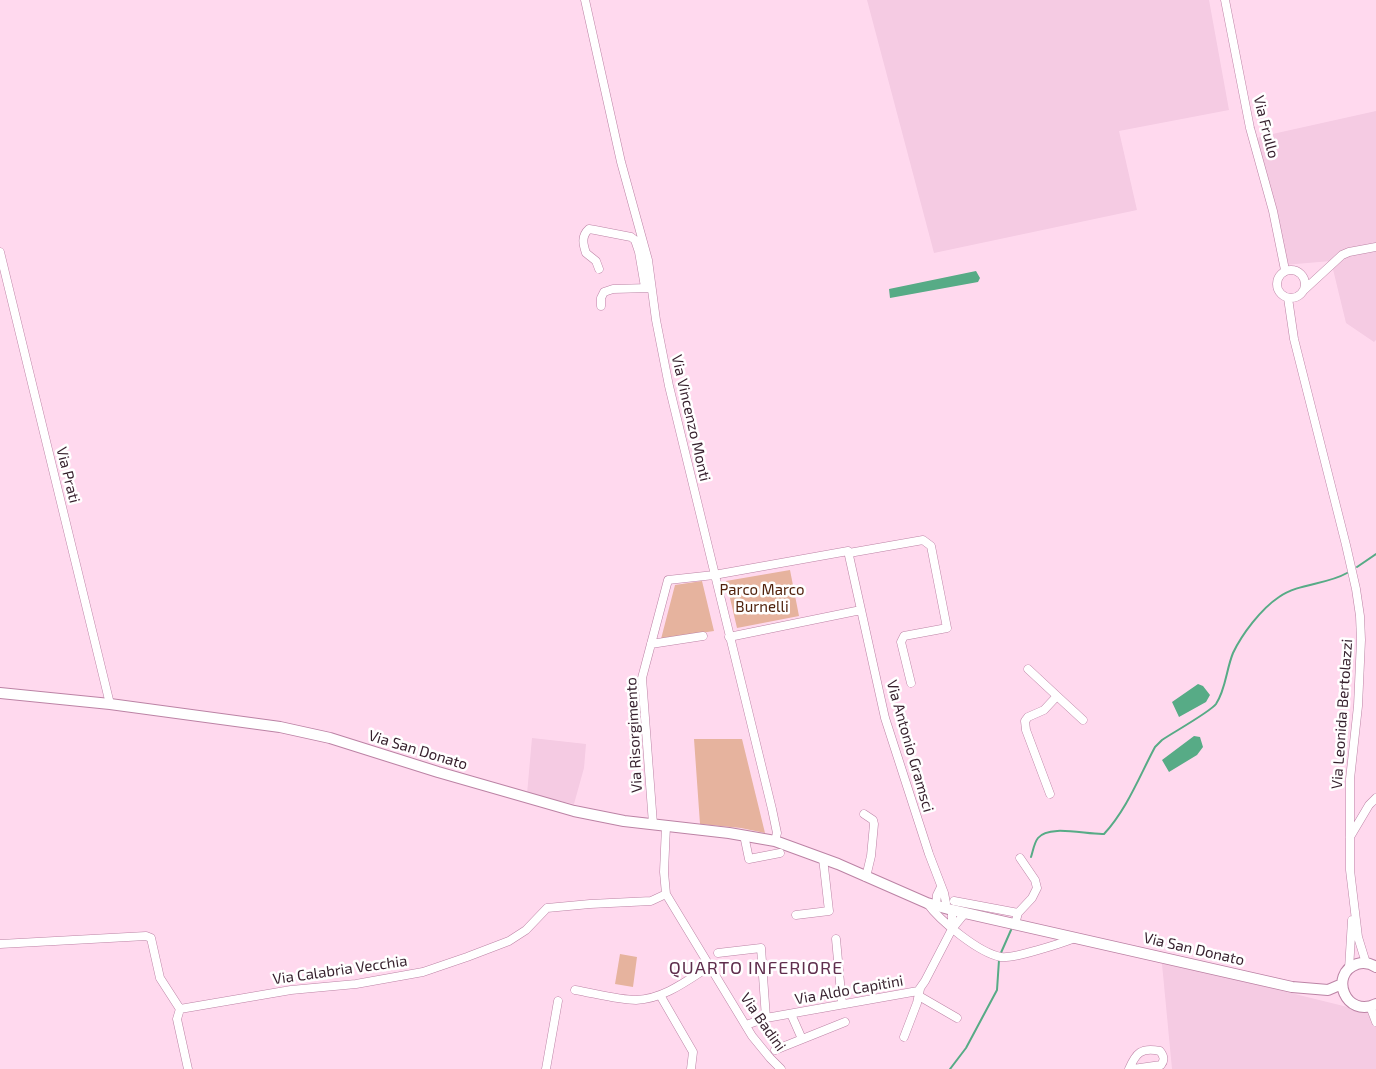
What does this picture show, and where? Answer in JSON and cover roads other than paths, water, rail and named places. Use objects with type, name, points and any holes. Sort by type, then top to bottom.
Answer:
[{"type":"main road","name":"Via San Donato","points":[[0,693],[110,704],[280,727],[330,738],[574,811],[610,818],[744,835],[775,841],[965,913],[1307,989],[1348,1000],[1358,1006],[1373,1005]]},
{"type":"main road","points":[[1348,1000],[1342,984],[1346,973],[1354,965],[1371,965]]},
{"type":"main road","name":"Via San Donato","points":[[1307,989],[1328,990],[1342,984]]},
{"type":"street","name":"Via Vincenzo Monti","points":[[585,0],[646,269],[659,340],[774,818],[777,833],[775,841]]},
{"type":"street","name":"Via Frullo","points":[[1226,0],[1249,120],[1273,211],[1283,259],[1288,270]]},
{"type":"street","points":[[599,269],[596,261],[588,256],[584,248],[583,238],[589,229],[631,237],[637,243],[646,269]]},
{"type":"street","points":[[1320,275],[1310,276],[1288,270],[1279,275],[1277,287],[1281,294],[1288,298],[1301,293],[1342,255],[1376,247]]},
{"type":"street","name":"Via Prati","points":[[0,252],[110,704]]},
{"type":"street","points":[[1301,273],[1305,282],[1301,293]]},
{"type":"street","points":[[601,306],[601,298],[604,292],[613,289],[649,288]]},
{"type":"street","name":"Via Leonida Bertolazzi","points":[[1292,323],[1293,312],[1301,293]]},
{"type":"street","name":"Via Leonida Bertolazzi","points":[[1288,298],[1292,323],[1352,570],[1360,616],[1361,640],[1358,706],[1350,779],[1350,870],[1358,937],[1371,965]]},
{"type":"street","name":"Via Antonio Gramsci","points":[[714,575],[848,551],[849,553],[923,540],[931,546],[947,628],[904,636],[901,642],[911,683]]},
{"type":"street","name":"Via Antonio Gramsci","points":[[849,553],[885,718],[941,887],[937,896],[952,929]]},
{"type":"street","name":"Via Risorgimento","points":[[653,824],[642,678],[668,580],[714,575]]},
{"type":"street","points":[[729,637],[861,610]]},
{"type":"street","points":[[651,644],[703,636]]},
{"type":"street","points":[[1028,669],[1083,720]]},
{"type":"street","points":[[1050,794],[1026,730],[1025,721],[1028,717],[1044,710],[1057,696]]},
{"type":"street","points":[[1350,837],[1376,798]]},
{"type":"street","points":[[864,814],[873,820],[874,824],[871,856],[866,877]]},
{"type":"street","name":"Via Badini","points":[[666,826],[664,872],[666,894],[761,1048],[781,1069]]},
{"type":"street","points":[[744,835],[749,859],[780,854]]},
{"type":"street","points":[[796,915],[829,911],[823,858]]},
{"type":"street","points":[[1015,924],[1018,913],[1032,898],[1037,888],[1035,880],[1020,858]]},
{"type":"street","name":"Via Calabria Vecchia","points":[[180,1009],[291,990],[356,984],[423,972],[509,940],[526,930],[548,908],[651,901],[666,894]]},
{"type":"street","name":"Via Leonida Bertolazzi","points":[[1349,969],[1353,904]]},
{"type":"street","points":[[943,906],[1018,913]]},
{"type":"street","name":"Via San Donato","points":[[943,906],[936,915],[952,929],[976,945],[1000,957],[1015,956],[1075,938]]},
{"type":"street","name":"Via Aldo Capitini","points":[[746,1025],[766,1018],[920,992],[952,929],[965,913]]},
{"type":"street","points":[[0,944],[146,936],[151,938],[160,978],[180,1009],[177,1019],[188,1069]]},
{"type":"street","points":[[836,939],[842,1004]]},
{"type":"street","points":[[718,953],[761,948],[766,1018]]},
{"type":"street","points":[[575,990],[636,1000],[655,997],[710,966]]},
{"type":"street","points":[[904,1037],[920,992],[957,1018]]},
{"type":"street","points":[[660,995],[693,1052],[691,1069]]},
{"type":"street","points":[[546,1069],[558,1001]]},
{"type":"street","points":[[1373,1005],[1376,1022]]},
{"type":"street","points":[[791,1014],[802,1038]]},
{"type":"street","points":[[775,1050],[845,1022]]},
{"type":"street","points":[[1129,1069],[1135,1057],[1142,1051],[1156,1050],[1160,1051],[1164,1056],[1164,1062],[1161,1065],[1133,1069]]},
{"type":"waterway","points":[[1357,567],[1376,554]]},
{"type":"waterway","points":[[1031,857],[1038,838],[1043,834],[1059,831],[1104,834],[1126,803],[1155,747],[1162,740],[1216,704],[1222,692],[1233,653],[1241,638],[1259,615],[1272,602],[1287,592],[1330,580],[1347,573]]},
{"type":"waterway","points":[[1000,955],[1011,930]]},
{"type":"waterway","points":[[950,1069],[966,1048],[997,990],[999,960]]},
{"type":"district","name":"QUARTO INFERIORE","points":[[756,968]]},
{"type":"park label","name":"Parco Marco Burnelli","points":[[762,598]]}]
